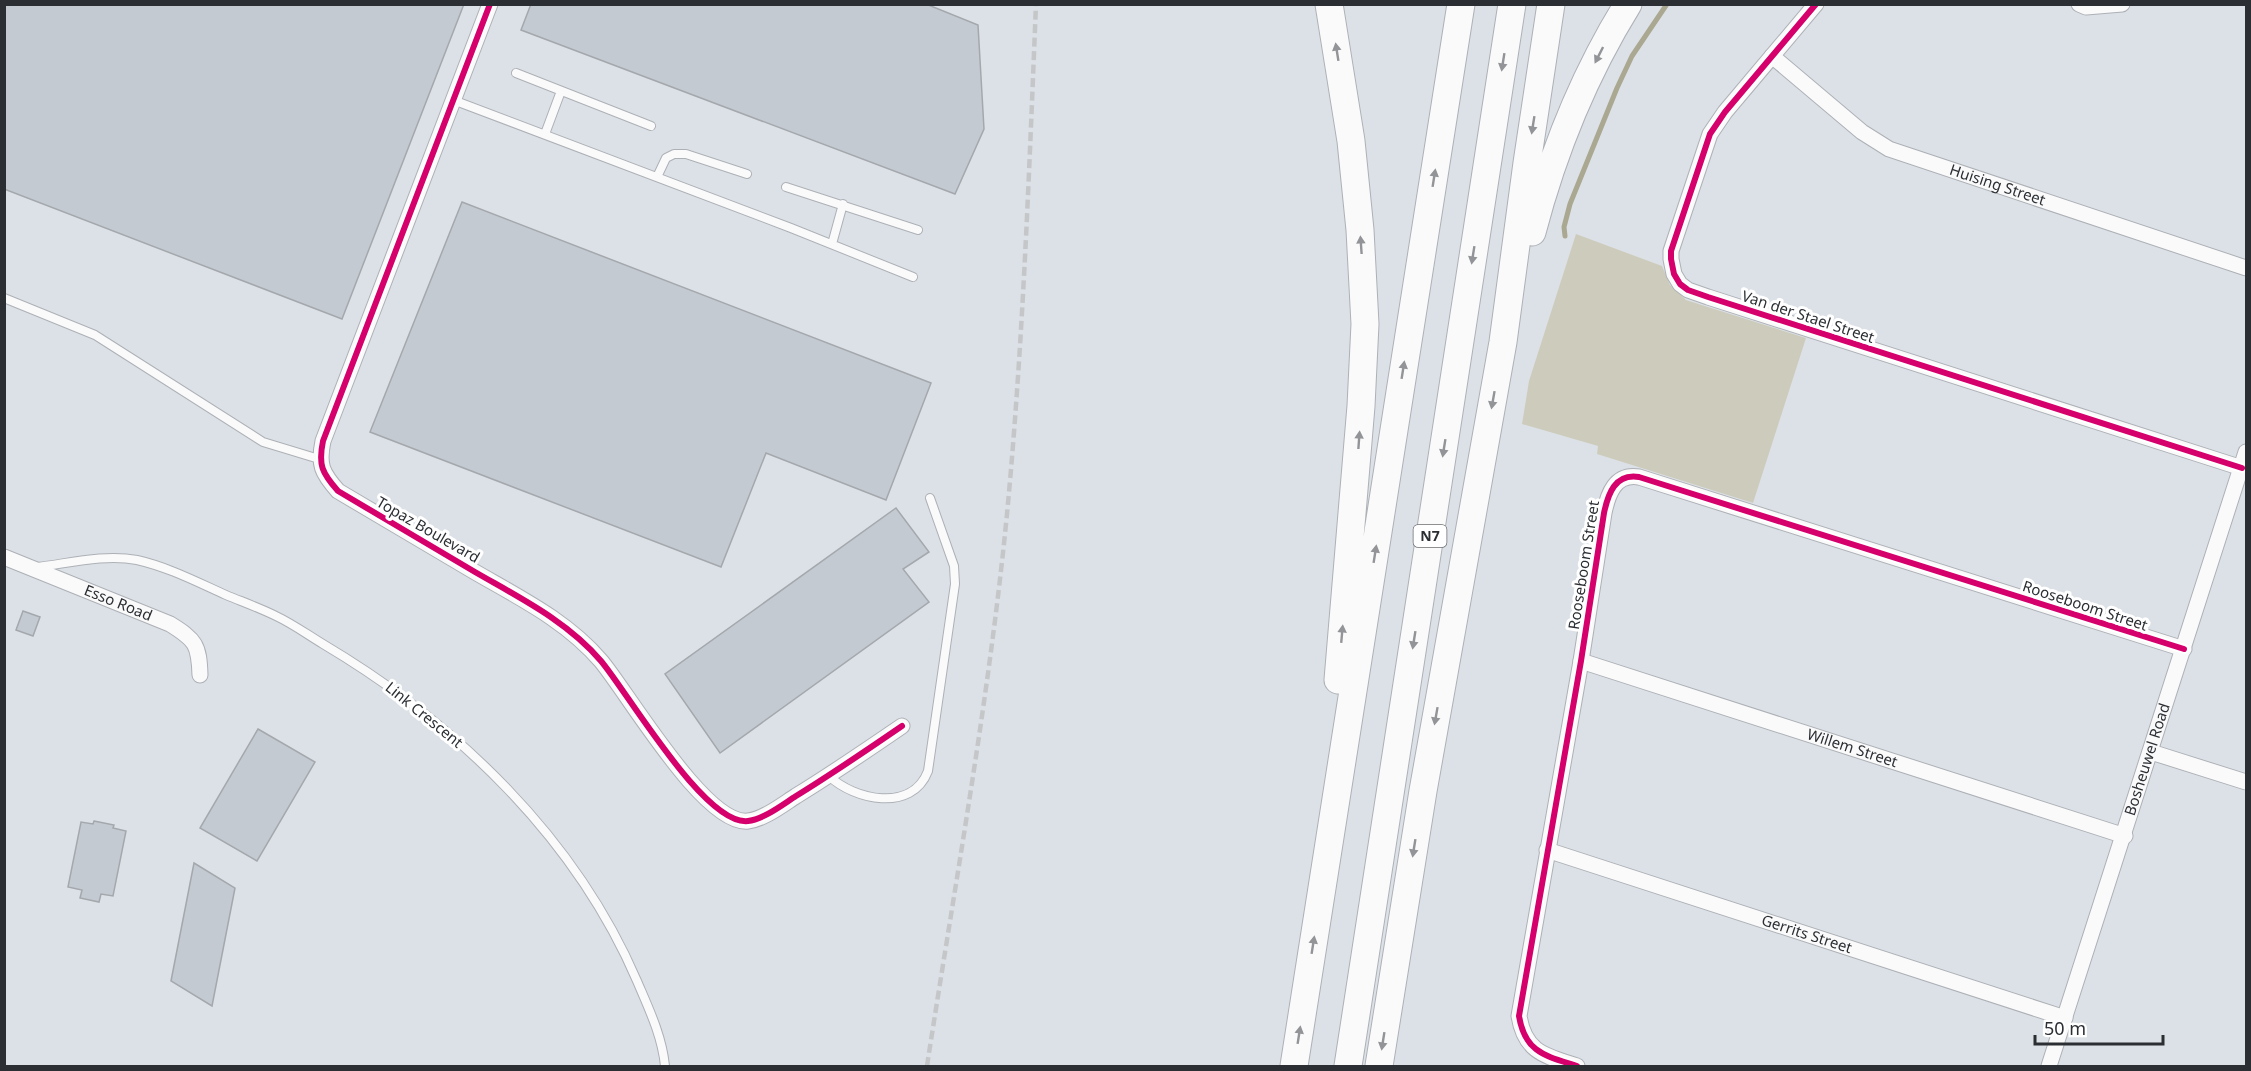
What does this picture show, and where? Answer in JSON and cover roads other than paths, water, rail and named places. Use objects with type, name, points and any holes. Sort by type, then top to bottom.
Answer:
[{"type":"highway","points":[[1323,881],[1361,406],[1365,324],[1360,230],[1351,141],[1329,4]]},
{"type":"highway","points":[[1294,1066],[1461,4]]},
{"type":"highway","name":"N7","points":[[1348,1066],[1512,4]]},
{"type":"highway","points":[[1379,1066],[1423,791],[1503,342],[1551,4]]},
{"type":"highway","points":[[1503,342],[1544,186],[1596,62],[1628,4]]},
{"type":"street","points":[[320,459],[329,424],[490,4]]},
{"type":"street","name":"Van der Stael Street","points":[[1816,4],[1725,112],[1710,134],[1671,251],[1674,274],[1680,284],[1688,290],[1719,301],[2241,468]]},
{"type":"street","points":[[2079,4],[2086,7],[2122,4]]},
{"type":"street","name":"Huising Street","points":[[1772,56],[1862,132],[1889,149],[2247,268]]},
{"type":"street","name":"Bosheuwel Road","points":[[2049,1066],[2247,452]]},
{"type":"street","name":"Topaz Boulevard","points":[[320,459],[326,477],[338,491],[540,610],[581,639],[612,673],[693,786],[716,810],[734,819],[748,821],[778,807],[829,776],[902,726]]},
{"type":"street","name":"Rooseboom Street","points":[[1577,1066],[1544,1056],[1535,1049],[1521,1028],[1519,1016],[1607,499],[1610,490],[1618,482],[1634,476],[2184,649]]},
{"type":"street","name":"Esso Road","points":[[4,557],[170,624],[190,636],[199,656],[200,675]]},
{"type":"street","name":"Willem Street","points":[[1581,662],[2125,836]]},
{"type":"street","points":[[2151,752],[2247,782]]},
{"type":"street","name":"Gerrits Street","points":[[1547,850],[2065,1017]]},
{"type":"lane","points":[[516,73],[651,126]]},
{"type":"lane","points":[[545,134],[561,91]]},
{"type":"lane","points":[[453,100],[913,277]]},
{"type":"lane","points":[[657,177],[666,158],[680,153],[747,174]]},
{"type":"lane","points":[[786,187],[918,230]]},
{"type":"lane","points":[[832,244],[843,204]]},
{"type":"lane","points":[[4,298],[95,335],[263,442],[320,459]]},
{"type":"lane","points":[[829,776],[839,786],[854,793],[895,798],[917,789],[924,781],[955,584],[954,566],[930,498]]},
{"type":"lane","name":"Link Crescent","points":[[31,568],[113,558],[156,565],[277,616],[364,668],[452,735],[528,811],[582,881],[625,953],[656,1025],[663,1049],[664,1066]]},
{"type":"waterway","points":[[1565,236],[1564,227],[1570,204],[1617,88],[1632,56],[1667,4]]},
{"type":"railway","points":[[927,1066],[971,791],[1000,583],[1013,451],[1021,323],[1036,4]]}]
